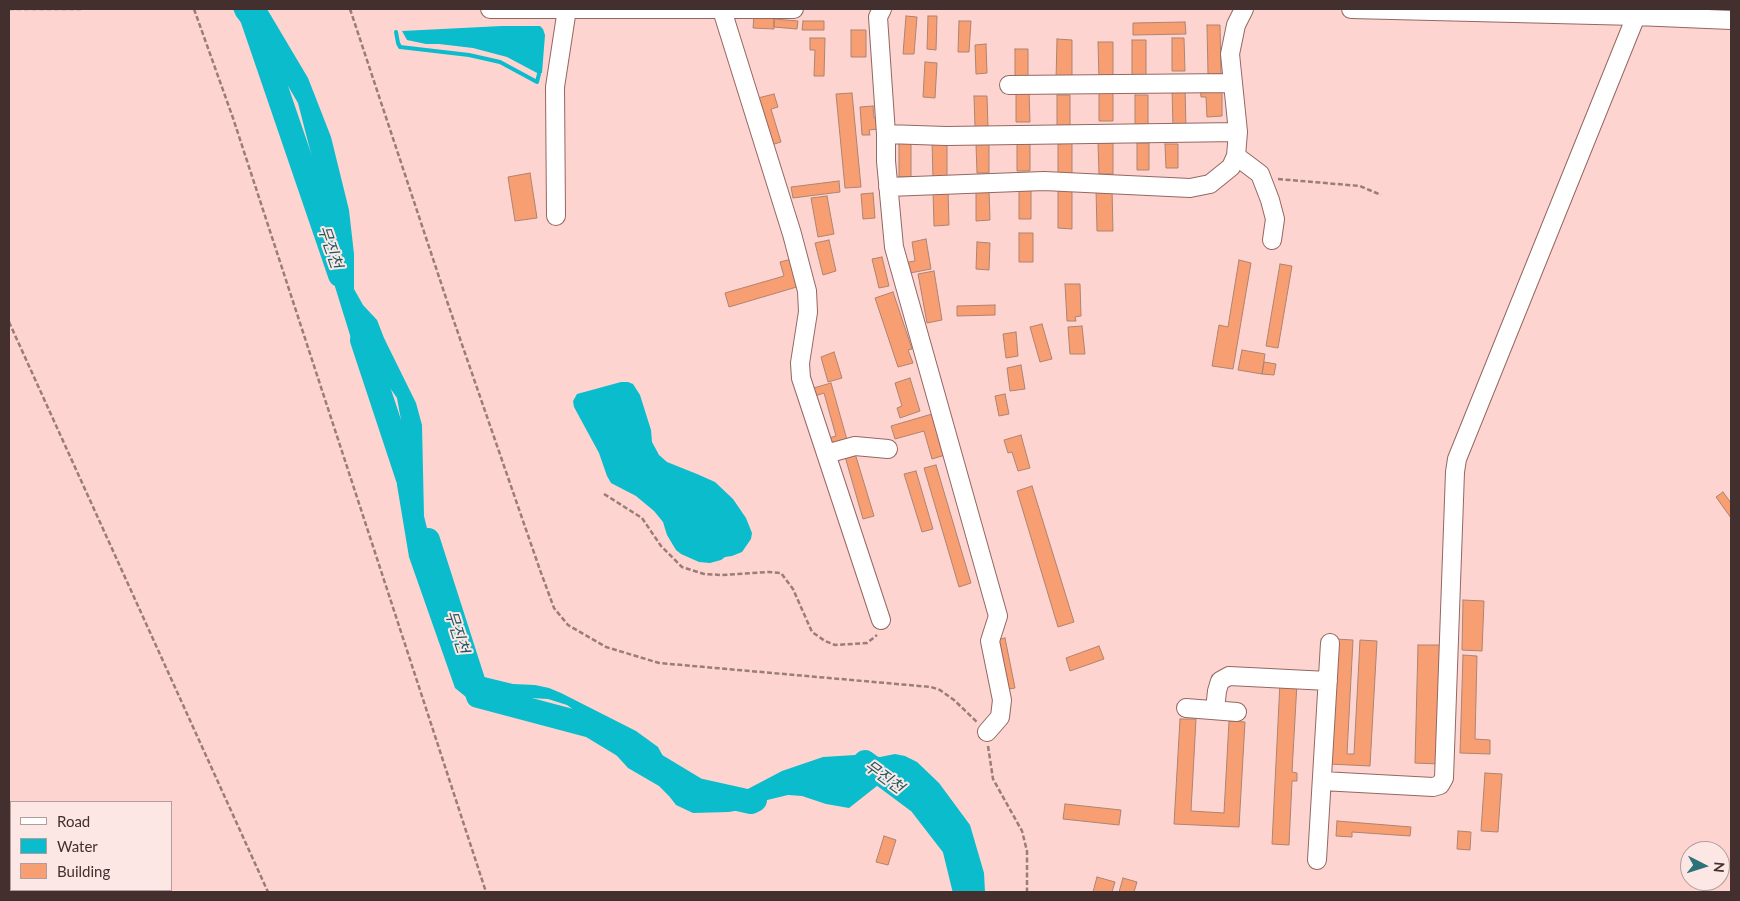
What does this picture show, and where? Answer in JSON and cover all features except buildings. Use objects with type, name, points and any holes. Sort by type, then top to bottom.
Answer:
[{"type":"street","points":[[490,9],[794,9]]},
{"type":"street","points":[[556,216],[555,87],[567,9]]},
{"type":"street","points":[[882,9],[878,17],[888,187],[894,247],[998,616],[990,641],[1002,700],[1000,717],[987,732]]},
{"type":"street","points":[[888,187],[1044,181],[1190,188],[1210,184],[1231,167],[1236,156],[1238,132],[1230,54],[1236,25],[1244,9]]},
{"type":"street","points":[[1351,9],[1731,20]]},
{"type":"street","points":[[722,10],[789,225],[807,291],[808,312],[800,363],[801,378],[881,620]]},
{"type":"street","points":[[1322,781],[1433,787],[1440,785],[1444,778],[1457,459],[1636,16]]},
{"type":"street","points":[[1009,86],[1232,83]]},
{"type":"street","points":[[886,134],[946,136],[1238,132]]},
{"type":"street","points":[[1236,156],[1260,174],[1276,218],[1272,240]]},
{"type":"street","points":[[826,454],[855,446],[888,449]]},
{"type":"street","points":[[1317,860],[1330,643]]},
{"type":"street","points":[[1215,710],[1220,681],[1229,676],[1328,681]]},
{"type":"street","points":[[1186,708],[1237,712]]},
{"type":"path","points":[[9,9],[81,9]]},
{"type":"path","points":[[194,9],[239,137],[486,892]]},
{"type":"path","points":[[350,9],[451,313],[554,608],[568,625],[588,638],[606,647],[659,663],[940,690],[954,700],[987,732],[993,779],[1022,831],[1026,851],[1027,892]]},
{"type":"path","points":[[1260,174],[1270,178],[1360,186],[1381,194]]},
{"type":"path","points":[[9,322],[268,892]]},
{"type":"path","points":[[604,494],[642,518],[661,546],[682,567],[704,574],[781,573],[793,589],[812,632],[835,645],[867,643],[880,632],[881,620]]},
{"type":"water","points":[[233,9],[267,9],[308,78],[331,137],[349,210],[354,254],[354,289],[363,305],[377,320],[416,403],[422,425],[424,516],[460,661],[467,670],[480,676],[513,684],[549,688],[636,731],[658,747],[676,780],[688,795],[700,799],[713,799],[744,791],[782,771],[823,757],[855,755],[880,757],[895,754],[905,756],[917,762],[939,783],[970,825],[984,873],[985,892],[960,892],[959,871],[948,824],[940,810],[930,800],[894,779],[882,782],[849,808],[826,804],[802,796],[788,795],[759,802],[745,809],[729,812],[693,813],[676,805],[659,786],[628,768],[600,737],[588,720],[567,705],[548,699],[513,697],[485,701],[466,697],[455,688],[409,557],[397,485],[401,420],[397,398],[384,379],[367,366],[354,348],[332,277],[324,204],[298,103],[281,74],[236,16]]},
{"type":"water","points":[[540,26],[543,29],[545,35],[542,73],[539,74],[507,57],[473,48],[426,44],[407,40],[402,31]]},
{"type":"water","points":[[621,382],[633,384],[640,395],[651,430],[652,442],[659,455],[667,462],[715,482],[733,499],[746,518],[752,533],[751,539],[742,552],[710,563],[699,562],[681,554],[676,550],[667,535],[663,522],[654,511],[636,496],[611,483],[599,453],[574,407],[573,401],[577,394]]},
{"type":"waterway","name":"무진천","points":[[249,9],[340,275]]},
{"type":"waterway","points":[[396,32],[400,47],[469,55],[500,62],[537,82],[539,74]]},
{"type":"waterway","name":"무진천","points":[[362,340],[409,482]]},
{"type":"waterway","name":"무진천","points":[[428,540],[478,696],[591,726],[697,790],[751,802],[755,800]]},
{"type":"waterway","name":"무진천","points":[[865,762],[920,803],[954,847],[965,892]]}]
